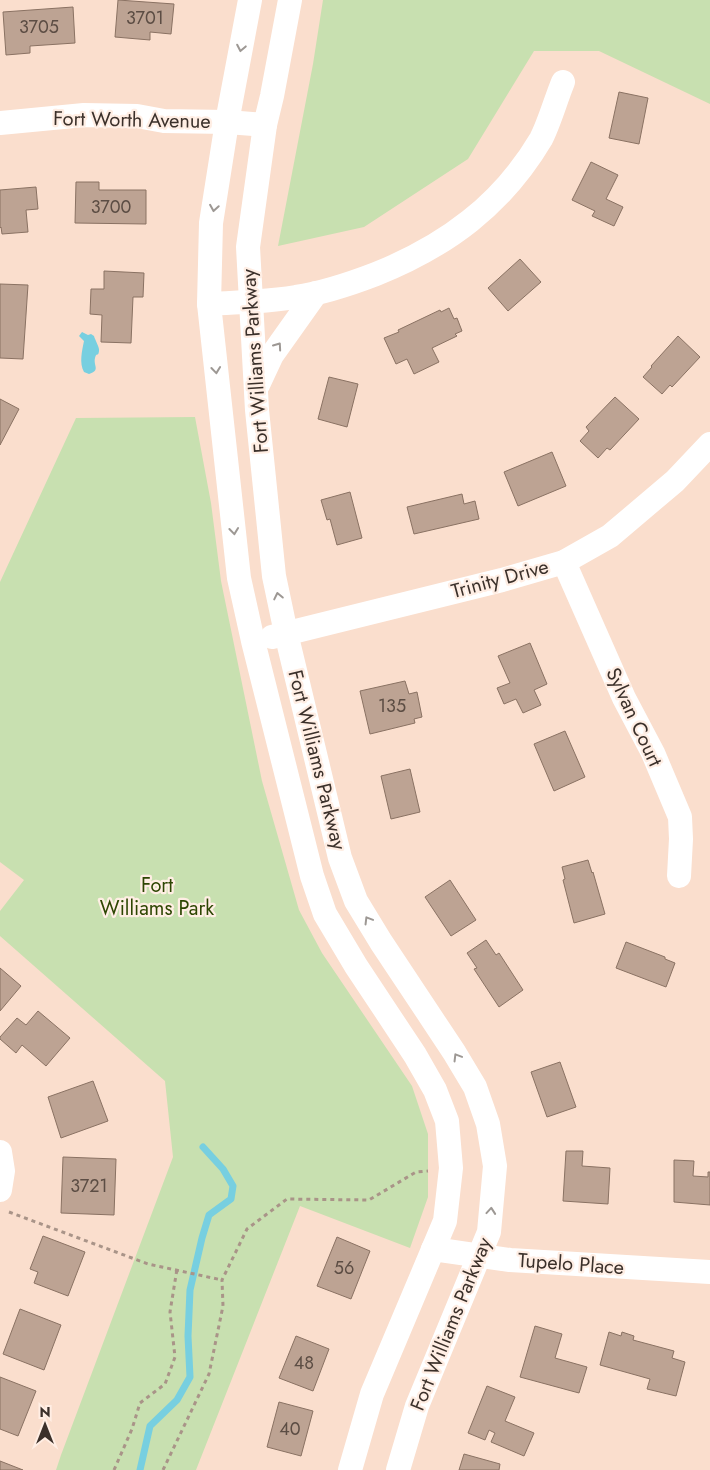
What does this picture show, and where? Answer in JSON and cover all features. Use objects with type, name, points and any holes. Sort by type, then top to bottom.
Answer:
[{"type":"street","name":"Fort Williams Parkway","points":[[250,0],[227,122],[211,224],[209,304],[239,578],[312,876],[325,914],[356,966],[415,1055],[435,1090],[447,1121],[451,1168],[445,1221],[372,1394],[350,1470]]},
{"type":"street","name":"Fort Williams Parkway","points":[[290,0],[265,125],[248,247],[256,389],[274,576],[340,858],[356,901],[454,1052],[474,1087],[488,1124],[495,1166],[489,1232],[417,1406],[398,1470]]},
{"type":"street","points":[[209,304],[276,300],[348,285],[399,264],[447,238],[490,203],[512,181],[541,138],[563,82]]},
{"type":"street","name":"Fort Worth Avenue","points":[[0,123],[84,115],[137,116],[164,121],[265,125]]},
{"type":"street","points":[[256,389],[272,355],[316,293]]},
{"type":"street","name":"Trinity Drive","points":[[253,641],[502,580],[564,562],[610,536],[675,480],[710,444]]},
{"type":"street","name":"Sylvan Court","points":[[564,562],[624,698],[652,753],[680,817],[682,839],[679,876]]},
{"type":"street","points":[[0,1152],[3,1171],[0,1190]]},
{"type":"street","name":"Tupelo Place","points":[[433,1249],[538,1262],[710,1272]]},
{"type":"path","points":[[163,1470],[209,1374],[223,1306],[222,1280],[247,1228],[287,1199],[369,1200],[416,1172],[451,1168]]},
{"type":"path","points":[[0,1209],[148,1264],[222,1280]]},
{"type":"path","points":[[114,1470],[132,1429],[140,1402],[165,1384],[174,1357],[170,1312],[177,1270]]},
{"type":"green space","points":[[323,0],[710,0],[710,104],[599,51],[534,51],[468,159],[364,227],[278,246],[313,64]]},
{"type":"green space","name":"Fort Williams Park","points":[[195,417],[211,503],[221,581],[262,781],[299,910],[322,953],[412,1086],[428,1134],[428,1197],[410,1248],[300,1206],[196,1470],[56,1470],[173,1157],[165,1081],[0,936],[0,911],[24,880],[0,862],[0,582],[76,418]]},
{"type":"water","points":[[82,332],[94,336],[99,350],[95,358],[96,369],[89,374],[84,372],[82,365],[81,357],[84,341],[79,336]]},
{"type":"building","points":[[118,0],[174,4],[171,34],[150,32],[150,40],[115,37]]},
{"type":"building","points":[[73,7],[75,43],[30,46],[30,53],[6,55],[3,12]]},
{"type":"building","points":[[619,92],[648,98],[639,144],[609,138]]},
{"type":"building","points":[[591,162],[618,175],[606,199],[623,207],[614,226],[592,216],[595,211],[572,200]]},
{"type":"building","points":[[76,182],[99,182],[99,190],[146,190],[146,224],[75,223]]},
{"type":"building","points":[[36,187],[38,209],[26,210],[28,232],[2,234],[0,228],[0,190]]},
{"type":"building","points":[[520,259],[541,282],[508,311],[488,288]]},
{"type":"building","points":[[104,271],[144,273],[143,297],[133,297],[131,343],[101,342],[102,315],[90,314],[91,289],[104,289]]},
{"type":"building","points":[[0,284],[28,285],[23,359],[0,358]]},
{"type":"building","points":[[449,308],[454,319],[457,318],[462,331],[455,334],[457,336],[432,348],[439,362],[414,374],[407,359],[396,364],[384,338],[440,310],[441,312]]},
{"type":"building","points":[[678,336],[700,357],[672,387],[670,385],[662,394],[643,377]]},
{"type":"building","points":[[329,377],[358,384],[347,427],[318,419]]},
{"type":"building","points":[[615,397],[639,419],[610,450],[607,448],[598,458],[580,441],[589,431],[586,427]]},
{"type":"building","points":[[0,399],[19,409],[0,445]]},
{"type":"building","points":[[552,452],[566,486],[518,506],[504,472]]},
{"type":"building","points":[[350,492],[362,538],[337,545],[330,519],[327,520],[321,500]]},
{"type":"building","points":[[462,494],[464,504],[475,501],[479,519],[414,534],[407,507]]},
{"type":"building","points":[[530,643],[547,684],[534,690],[541,705],[523,713],[516,699],[504,704],[497,688],[510,683],[498,656]]},
{"type":"building","points":[[405,681],[409,694],[417,692],[422,717],[414,719],[415,723],[370,734],[360,691]]},
{"type":"building","points":[[565,731],[585,777],[554,791],[534,744]]},
{"type":"building","points":[[410,769],[420,812],[391,819],[381,776]]},
{"type":"building","points":[[588,860],[605,914],[574,923],[563,880],[565,879],[562,867]]},
{"type":"building","points":[[450,880],[476,920],[451,936],[425,897]]},
{"type":"building","points":[[486,940],[496,955],[499,953],[523,990],[499,1007],[474,969],[477,968],[467,953]]},
{"type":"building","points":[[626,942],[665,957],[665,959],[675,963],[666,987],[616,968]]},
{"type":"building","points":[[0,968],[21,986],[0,1011]]},
{"type":"building","points":[[38,1011],[70,1038],[46,1066],[22,1045],[16,1053],[0,1039],[17,1018],[26,1025]]},
{"type":"building","points":[[560,1062],[576,1107],[547,1117],[531,1072]]},
{"type":"building","points":[[93,1081],[108,1121],[61,1138],[48,1097]]},
{"type":"building","points":[[566,1151],[583,1151],[582,1166],[610,1168],[608,1204],[563,1201]]},
{"type":"building","points":[[63,1157],[116,1159],[114,1215],[61,1213]]},
{"type":"building","points":[[674,1160],[694,1161],[693,1176],[708,1177],[708,1172],[710,1172],[710,1205],[674,1202]]},
{"type":"building","points":[[43,1236],[85,1252],[68,1296],[34,1283],[38,1272],[30,1269]]},
{"type":"building","points":[[337,1237],[370,1251],[351,1299],[317,1286]]},
{"type":"building","points":[[20,1309],[61,1325],[44,1370],[3,1354]]},
{"type":"building","points":[[535,1326],[562,1334],[555,1358],[587,1367],[579,1393],[520,1377]]},
{"type":"building","points":[[609,1332],[621,1336],[622,1332],[634,1336],[633,1340],[674,1351],[672,1358],[685,1362],[676,1396],[647,1389],[650,1379],[600,1365]]},
{"type":"building","points":[[296,1336],[329,1349],[313,1391],[279,1378]]},
{"type":"building","points":[[0,1377],[36,1391],[18,1436],[0,1429]]},
{"type":"building","points":[[487,1386],[515,1397],[505,1421],[534,1433],[524,1456],[491,1442],[495,1433],[489,1430],[485,1440],[468,1433]]},
{"type":"building","points":[[279,1402],[313,1411],[301,1456],[267,1447]]},
{"type":"building","points":[[464,1454],[500,1464],[499,1470],[459,1470]]},
{"type":"building","points":[[0,1461],[23,1470],[0,1470]]},
{"type":"waterway","points":[[140,1470],[150,1426],[177,1400],[190,1377],[188,1336],[190,1290],[209,1215],[231,1199],[233,1186],[223,1169],[203,1147]]}]
